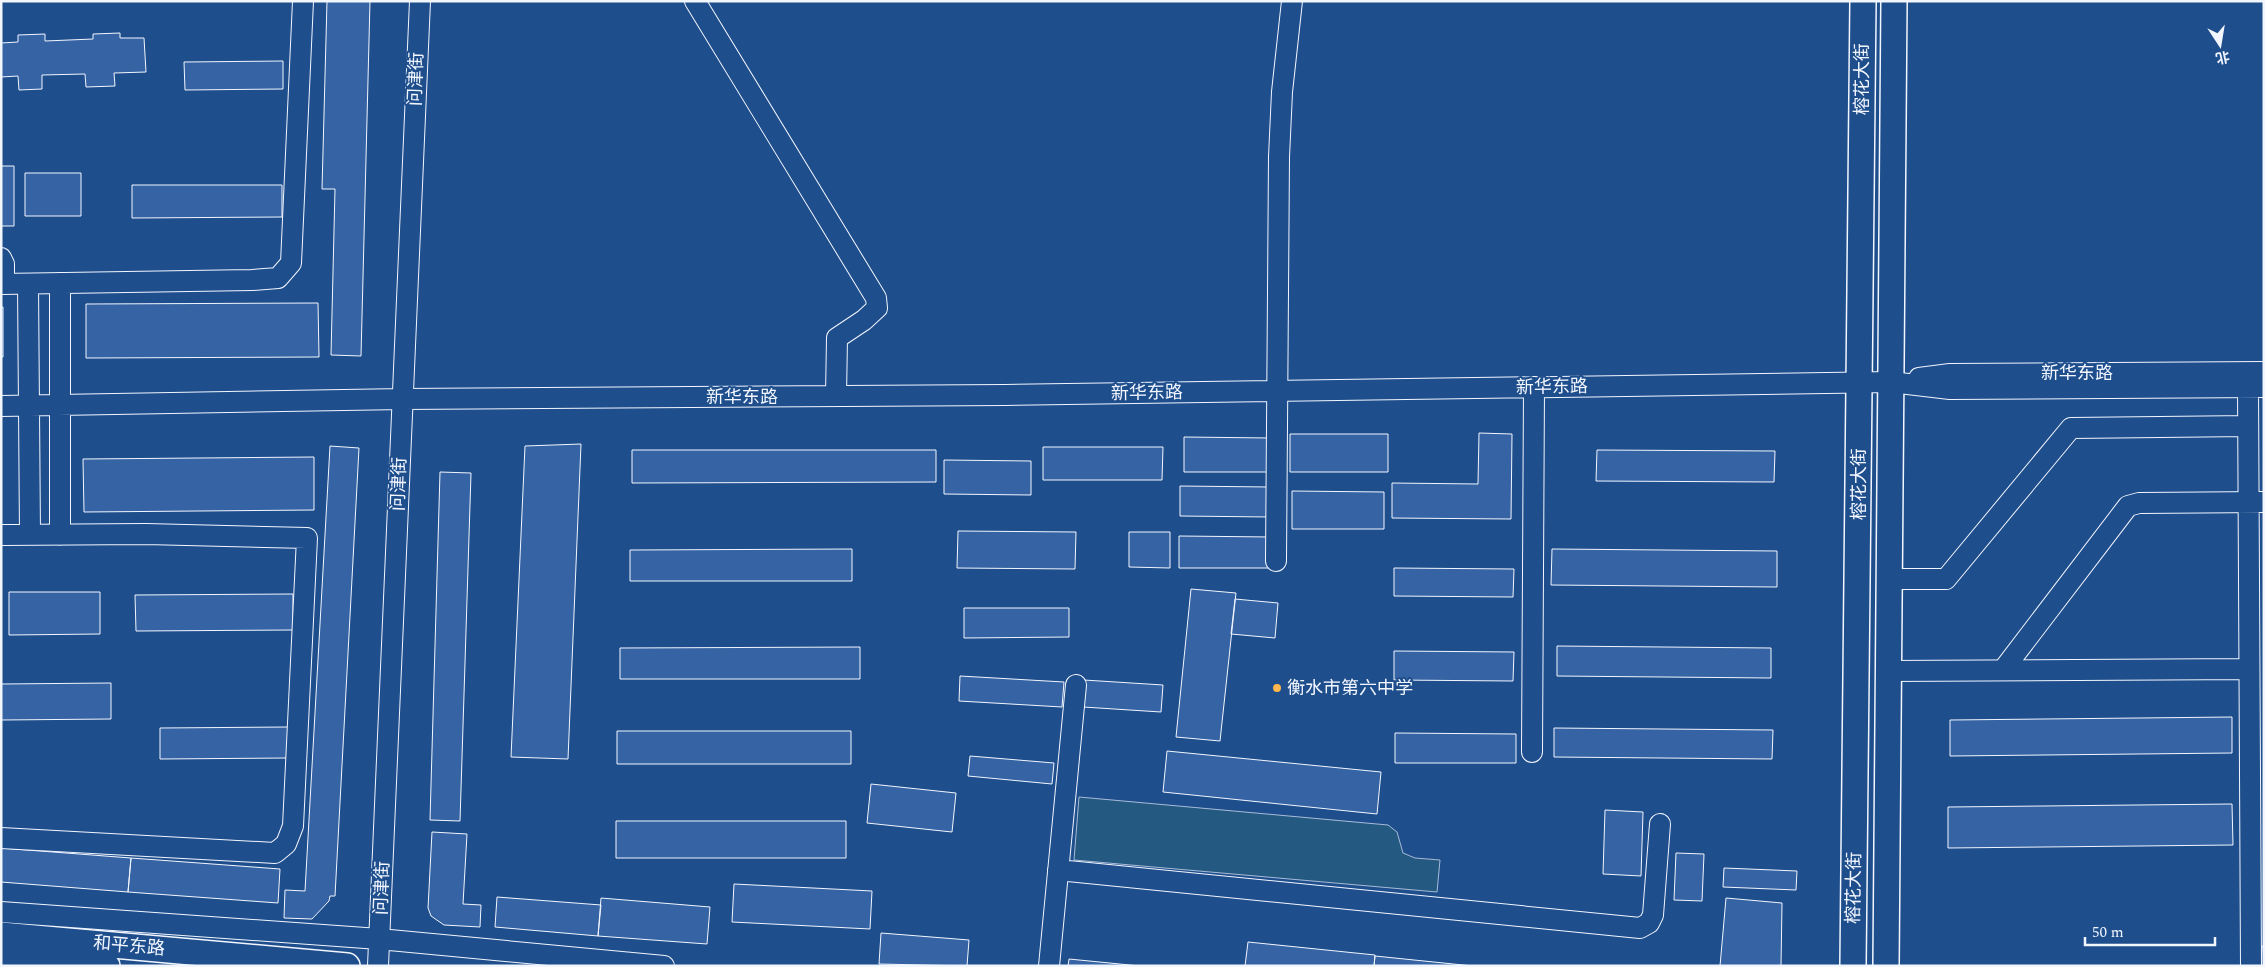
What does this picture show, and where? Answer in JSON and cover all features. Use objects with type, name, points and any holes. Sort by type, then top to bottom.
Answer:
[{"type":"main road","name":"榕花大街","points":[[1853,966],[1863,1]]},
{"type":"main road","name":"榕花大街","points":[[1886,966],[1894,1]]},
{"type":"main road","name":"和平东路","points":[[1,935],[347,966]]},
{"type":"main road","name":"和平东路","points":[[1,956],[107,966]]},
{"type":"street","points":[[1,258],[4,264],[3,284],[278,278],[291,263],[303,1]]},
{"type":"street","name":"问津街","points":[[378,966],[420,1]]},
{"type":"street","points":[[695,1],[876,298],[877,308],[837,338],[836,396]]},
{"type":"street","points":[[1276,561],[1279,157],[1282,92],[1292,1]]},
{"type":"street","points":[[60,283],[60,535]]},
{"type":"street","points":[[28,284],[30,535]]},
{"type":"street","name":"新华东路","points":[[1890,382],[1950,374],[2264,372]]},
{"type":"street","name":"新华东路","points":[[1,406],[403,399],[1278,391],[1860,382],[1890,382],[1950,389],[2256,387]]},
{"type":"street","points":[[1532,752],[1534,387]]},
{"type":"street","points":[[2251,966],[2249,669],[2256,502],[2248,426],[2256,387]]},
{"type":"street","points":[[1889,580],[1946,579],[2071,428],[2248,426]]},
{"type":"street","points":[[2003,670],[2128,506],[2139,503],[2256,502]]},
{"type":"street","points":[[1,535],[146,534],[307,538],[293,826],[286,844],[275,853],[1,838]]},
{"type":"street","points":[[1888,671],[2249,669]]},
{"type":"street","points":[[1049,966],[1076,685]]},
{"type":"street","points":[[1058,870],[1640,928],[1649,923],[1653,916],[1660,824]]},
{"type":"street","points":[[1,912],[379,939],[664,966]]},
{"type":"shaded area","points":[[1079,797],[1388,825],[1397,832],[1403,853],[1415,858],[1440,860],[1437,892],[1074,860]]},
{"type":"building","points":[[327,1],[370,1],[361,356],[331,355],[335,189],[322,189]]},
{"type":"building","points":[[120,33],[120,38],[144,38],[146,72],[114,73],[115,86],[86,87],[85,74],[42,75],[42,89],[19,90],[18,76],[1,77],[1,43],[18,42],[18,35],[45,34],[45,41],[93,39],[93,34]]},
{"type":"building","points":[[283,61],[283,89],[185,90],[184,62]]},
{"type":"building","points":[[1,166],[14,166],[14,226],[1,226]]},
{"type":"building","points":[[25,173],[81,173],[81,216],[25,216]]},
{"type":"building","points":[[132,185],[282,185],[282,217],[132,218]]},
{"type":"building","points":[[318,303],[319,357],[86,358],[86,304]]},
{"type":"building","points":[[1,307],[3,307],[3,357],[1,357]]},
{"type":"building","points":[[1479,433],[1512,434],[1511,519],[1392,518],[1392,483],[1478,484]]},
{"type":"building","points":[[1290,434],[1388,434],[1388,472],[1290,472]]},
{"type":"building","points":[[1184,437],[1271,438],[1271,472],[1184,472]]},
{"type":"building","points":[[581,444],[568,759],[511,757],[525,446]]},
{"type":"building","points":[[330,446],[359,448],[335,896],[330,896],[329,901],[312,919],[284,918],[285,890],[305,891]]},
{"type":"building","points":[[1043,447],[1163,447],[1162,480],[1043,480]]},
{"type":"building","points":[[632,450],[936,450],[936,482],[632,483]]},
{"type":"building","points":[[1597,450],[1775,451],[1774,482],[1596,481]]},
{"type":"building","points":[[314,457],[314,510],[84,512],[83,459]]},
{"type":"building","points":[[944,460],[1031,461],[1031,495],[944,494]]},
{"type":"building","points":[[440,472],[471,473],[460,821],[430,820]]},
{"type":"building","points":[[1180,486],[1270,487],[1270,517],[1180,516]]},
{"type":"building","points":[[1292,491],[1384,492],[1384,529],[1292,529]]},
{"type":"building","points":[[958,531],[1076,532],[1075,569],[957,568]]},
{"type":"building","points":[[1129,532],[1170,532],[1170,568],[1129,567]]},
{"type":"building","points":[[1179,536],[1272,537],[1271,568],[1179,568]]},
{"type":"building","points":[[852,549],[852,581],[630,581],[630,550]]},
{"type":"building","points":[[1552,549],[1777,551],[1777,587],[1551,585]]},
{"type":"building","points":[[1394,568],[1514,569],[1513,597],[1394,596]]},
{"type":"building","points":[[1191,589],[1236,593],[1220,741],[1176,737]]},
{"type":"building","points":[[9,592],[100,592],[100,634],[9,635]]},
{"type":"building","points":[[293,594],[293,630],[136,631],[135,595]]},
{"type":"building","points":[[1235,599],[1278,603],[1275,638],[1231,634]]},
{"type":"building","points":[[964,608],[1069,608],[1069,637],[964,638]]},
{"type":"building","points":[[1557,646],[1771,648],[1771,678],[1557,676]]},
{"type":"building","points":[[860,647],[860,679],[620,679],[620,648]]},
{"type":"building","points":[[1394,651],[1514,652],[1513,681],[1394,680]]},
{"type":"building","points":[[960,676],[1064,682],[1062,707],[959,701]]},
{"type":"building","points":[[1084,680],[1163,685],[1161,712],[1083,707]]},
{"type":"building","points":[[111,683],[111,719],[1,720],[1,684]]},
{"type":"building","points":[[2232,717],[2232,753],[1950,756],[1950,720]]},
{"type":"building","points":[[288,727],[288,758],[160,759],[160,728]]},
{"type":"building","points":[[1554,728],[1773,730],[1772,759],[1554,757]]},
{"type":"building","points":[[617,731],[851,731],[851,764],[617,764]]},
{"type":"building","points":[[1395,733],[1516,734],[1516,763],[1395,763]]},
{"type":"building","points":[[1167,751],[1381,772],[1377,814],[1163,792]]},
{"type":"building","points":[[970,756],[1054,763],[1052,784],[968,776]]},
{"type":"building","points":[[871,784],[956,793],[952,832],[867,823]]},
{"type":"building","points":[[2232,804],[2233,845],[1948,848],[1948,807]]},
{"type":"building","points":[[1605,810],[1643,812],[1641,876],[1603,874]]},
{"type":"building","points":[[616,821],[846,821],[846,858],[616,858]]},
{"type":"building","points":[[432,832],[467,834],[463,904],[481,905],[480,927],[444,925],[431,916],[428,908]]},
{"type":"building","points":[[1,848],[131,858],[128,892],[1,882]]},
{"type":"building","points":[[1676,853],[1704,854],[1702,901],[1674,900]]},
{"type":"building","points":[[131,858],[280,869],[278,903],[128,892]]},
{"type":"building","points":[[1724,868],[1797,871],[1796,890],[1723,887]]},
{"type":"building","points":[[734,884],[872,891],[870,929],[732,922]]},
{"type":"building","points":[[497,897],[601,905],[598,936],[495,927]]},
{"type":"building","points":[[601,898],[710,907],[707,944],[598,936]]},
{"type":"building","points":[[1726,898],[1782,903],[1781,966],[1720,966]]},
{"type":"building","points":[[881,933],[969,940],[967,966],[879,964]]},
{"type":"building","points":[[1248,942],[1375,955],[1374,966],[1245,966]]},
{"type":"building","points":[[2262,946],[2264,946],[2264,966],[2261,966]]},
{"type":"building","points":[[1375,956],[1473,966],[1374,966]]},
{"type":"building","points":[[1069,959],[1140,966],[1068,966]]},
{"type":"place","name":"衡水市第六中学","points":[[1277,688]]}]
